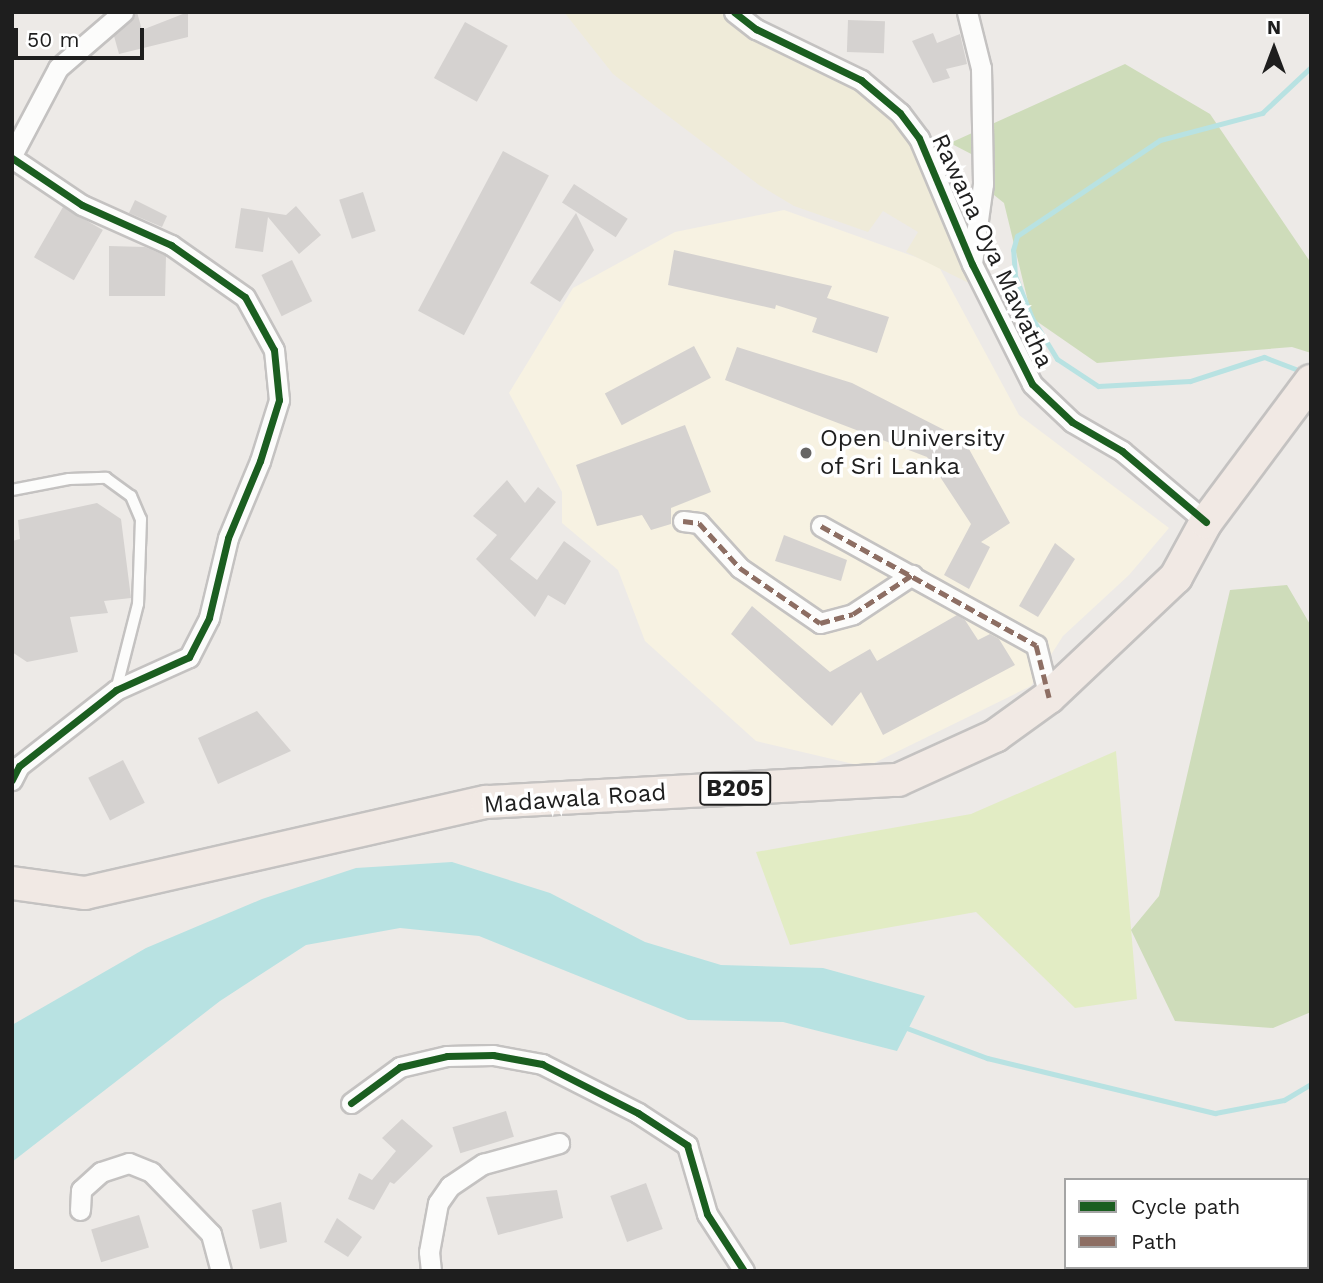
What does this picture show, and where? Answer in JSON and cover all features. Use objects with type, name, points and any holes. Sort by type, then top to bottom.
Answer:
[{"type":"main road","name":"Madawala Road","points":[[12,883],[85,892],[487,802],[898,780],[995,736],[1049,697],[1176,577],[1206,522],[1307,387]]},
{"type":"street","points":[[12,780],[19,766],[116,691],[189,657],[209,618],[228,538],[260,461],[279,400],[275,350],[245,297],[172,245],[139,234],[82,205],[12,157],[58,68],[123,12]]},
{"type":"street","name":"Rawana Oya Mawatha","points":[[734,12],[756,29],[861,80],[900,113],[919,138],[972,264],[1032,384],[1072,422],[1122,451],[1206,522]]},
{"type":"street","points":[[967,12],[981,68],[983,184],[972,264]]},
{"type":"street","points":[[683,520],[699,523],[740,568],[820,623],[853,614],[912,575]]},
{"type":"street","points":[[821,526],[1036,645],[1049,697]]},
{"type":"street","points":[[351,1103],[400,1067],[447,1056],[493,1055],[542,1064],[638,1113],[687,1145],[707,1214],[744,1271]]},
{"type":"street","points":[[431,1271],[429,1252],[439,1203],[450,1186],[482,1164],[559,1143]]},
{"type":"street","points":[[80,1210],[81,1190],[101,1172],[129,1163],[151,1172],[211,1234],[221,1271]]},
{"type":"lane","points":[[12,490],[69,479],[106,478],[131,496],[141,519],[138,604],[116,691]]},
{"type":"shaded area","points":[[564,12],[729,12],[786,57],[868,85],[919,132],[979,288],[906,252],[918,232],[883,211],[868,232],[794,206],[759,185],[613,74]]},
{"type":"shaded area","name":"Open University of Sri Lanka","points":[[784,210],[938,265],[1019,415],[1169,528],[1129,575],[1063,636],[1031,686],[866,767],[756,741],[645,641],[618,570],[562,523],[562,492],[509,393],[573,288],[675,232]]},
{"type":"green space","points":[[1125,64],[1210,114],[1311,263],[1311,353],[1292,347],[1097,363],[1032,318],[1004,203],[994,195],[977,157],[950,143]]},
{"type":"green space","points":[[1287,585],[1311,626],[1311,1012],[1273,1028],[1175,1021],[1131,930],[1159,896],[1230,590]]},
{"type":"green space","points":[[1116,751],[1137,999],[1075,1008],[976,912],[790,945],[756,852],[971,814]]},
{"type":"water","points":[[452,862],[550,893],[645,942],[721,965],[823,968],[925,996],[897,1051],[783,1022],[688,1020],[479,936],[400,928],[306,945],[220,1001],[12,1162],[12,1025],[146,948],[262,899],[356,868]]},
{"type":"building","points":[[137,12],[142,30],[188,12],[188,37],[119,54],[114,36]]},
{"type":"building","points":[[848,20],[885,21],[884,53],[847,52]]},
{"type":"building","points":[[465,22],[508,46],[477,102],[434,78]]},
{"type":"building","points":[[933,33],[937,43],[960,34],[967,64],[946,69],[950,78],[933,83],[912,41]]},
{"type":"building","points":[[503,151],[549,175],[464,335],[418,311]]},
{"type":"building","points":[[574,184],[628,219],[616,237],[562,202]]},
{"type":"building","points":[[363,192],[376,231],[352,239],[339,200]]},
{"type":"building","points":[[135,200],[167,216],[162,227],[129,213]]},
{"type":"building","points":[[296,206],[321,235],[299,254],[268,217],[263,252],[235,248],[241,208],[286,215]]},
{"type":"building","points":[[63,207],[103,230],[74,280],[34,257]]},
{"type":"building","points":[[576,213],[594,250],[560,302],[530,283]]},
{"type":"building","points":[[109,246],[145,247],[166,256],[165,296],[109,296]]},
{"type":"building","points":[[674,250],[832,286],[827,298],[889,317],[877,353],[812,332],[817,318],[776,305],[775,309],[668,285]]},
{"type":"building","points":[[292,260],[312,301],[282,316],[261,275]]},
{"type":"building","points":[[694,346],[711,378],[622,425],[605,393]]},
{"type":"building","points":[[737,347],[852,383],[964,440],[1010,523],[981,542],[990,547],[969,589],[944,575],[971,524],[927,457],[725,380]]},
{"type":"building","points":[[685,425],[711,492],[671,508],[671,524],[651,530],[642,515],[597,526],[576,465]]},
{"type":"building","points":[[507,480],[525,503],[538,487],[556,502],[510,559],[537,580],[564,541],[591,561],[565,605],[548,595],[535,617],[476,559],[497,535],[473,516]]},
{"type":"building","points":[[97,503],[121,519],[131,598],[104,601],[108,613],[70,617],[78,652],[27,662],[12,652],[12,541],[20,539],[18,520]]},
{"type":"building","points":[[784,535],[847,560],[841,581],[775,561]]},
{"type":"building","points":[[1055,543],[1075,559],[1038,617],[1019,606]]},
{"type":"building","points":[[752,606],[830,672],[870,649],[877,661],[957,615],[965,620],[978,640],[990,634],[999,639],[1015,665],[883,735],[861,692],[832,726],[731,634]]},
{"type":"building","points":[[257,711],[291,751],[218,784],[198,738]]},
{"type":"building","points":[[123,760],[145,803],[110,820],[88,778]]},
{"type":"building","points":[[506,1111],[514,1137],[460,1153],[452,1127]]},
{"type":"building","points":[[402,1119],[433,1146],[394,1184],[390,1182],[374,1210],[348,1199],[359,1173],[372,1180],[396,1151],[382,1138]]},
{"type":"building","points":[[646,1183],[663,1229],[627,1242],[610,1196]]},
{"type":"building","points":[[557,1190],[563,1218],[498,1235],[486,1197]]},
{"type":"building","points":[[281,1202],[287,1242],[260,1249],[252,1210]]},
{"type":"building","points":[[139,1215],[149,1248],[101,1262],[91,1230]]},
{"type":"building","points":[[337,1218],[362,1237],[348,1257],[324,1242]]},
{"type":"waterway","points":[[1306,373],[1264,357],[1190,381],[1098,386],[1057,359],[1032,318],[1015,276],[1013,250],[1017,236],[1160,140],[1262,113],[1311,67]]},
{"type":"waterway","points":[[904,1027],[987,1058],[1215,1113],[1284,1100],[1311,1084]]},
{"type":"marked path","points":[[683,521],[699,523],[740,568],[820,623],[853,614],[912,575]]},
{"type":"marked path","points":[[821,526],[1036,645],[1049,697]]},
{"type":"cycle path","points":[[734,12],[756,29],[861,80],[900,113],[919,138],[972,264],[1032,384],[1072,422],[1122,451],[1206,522]]},
{"type":"cycle path","points":[[12,158],[82,205],[171,245],[245,297],[274,350],[279,400],[260,461],[228,538],[209,618],[189,657],[116,690],[19,766],[12,780]]},
{"type":"cycle path","points":[[351,1103],[400,1067],[447,1056],[493,1055],[542,1064],[638,1113],[687,1145],[707,1214],[744,1271]]},
{"type":"place","name":"Open University of Sri Lanka","points":[[806,453]]}]
